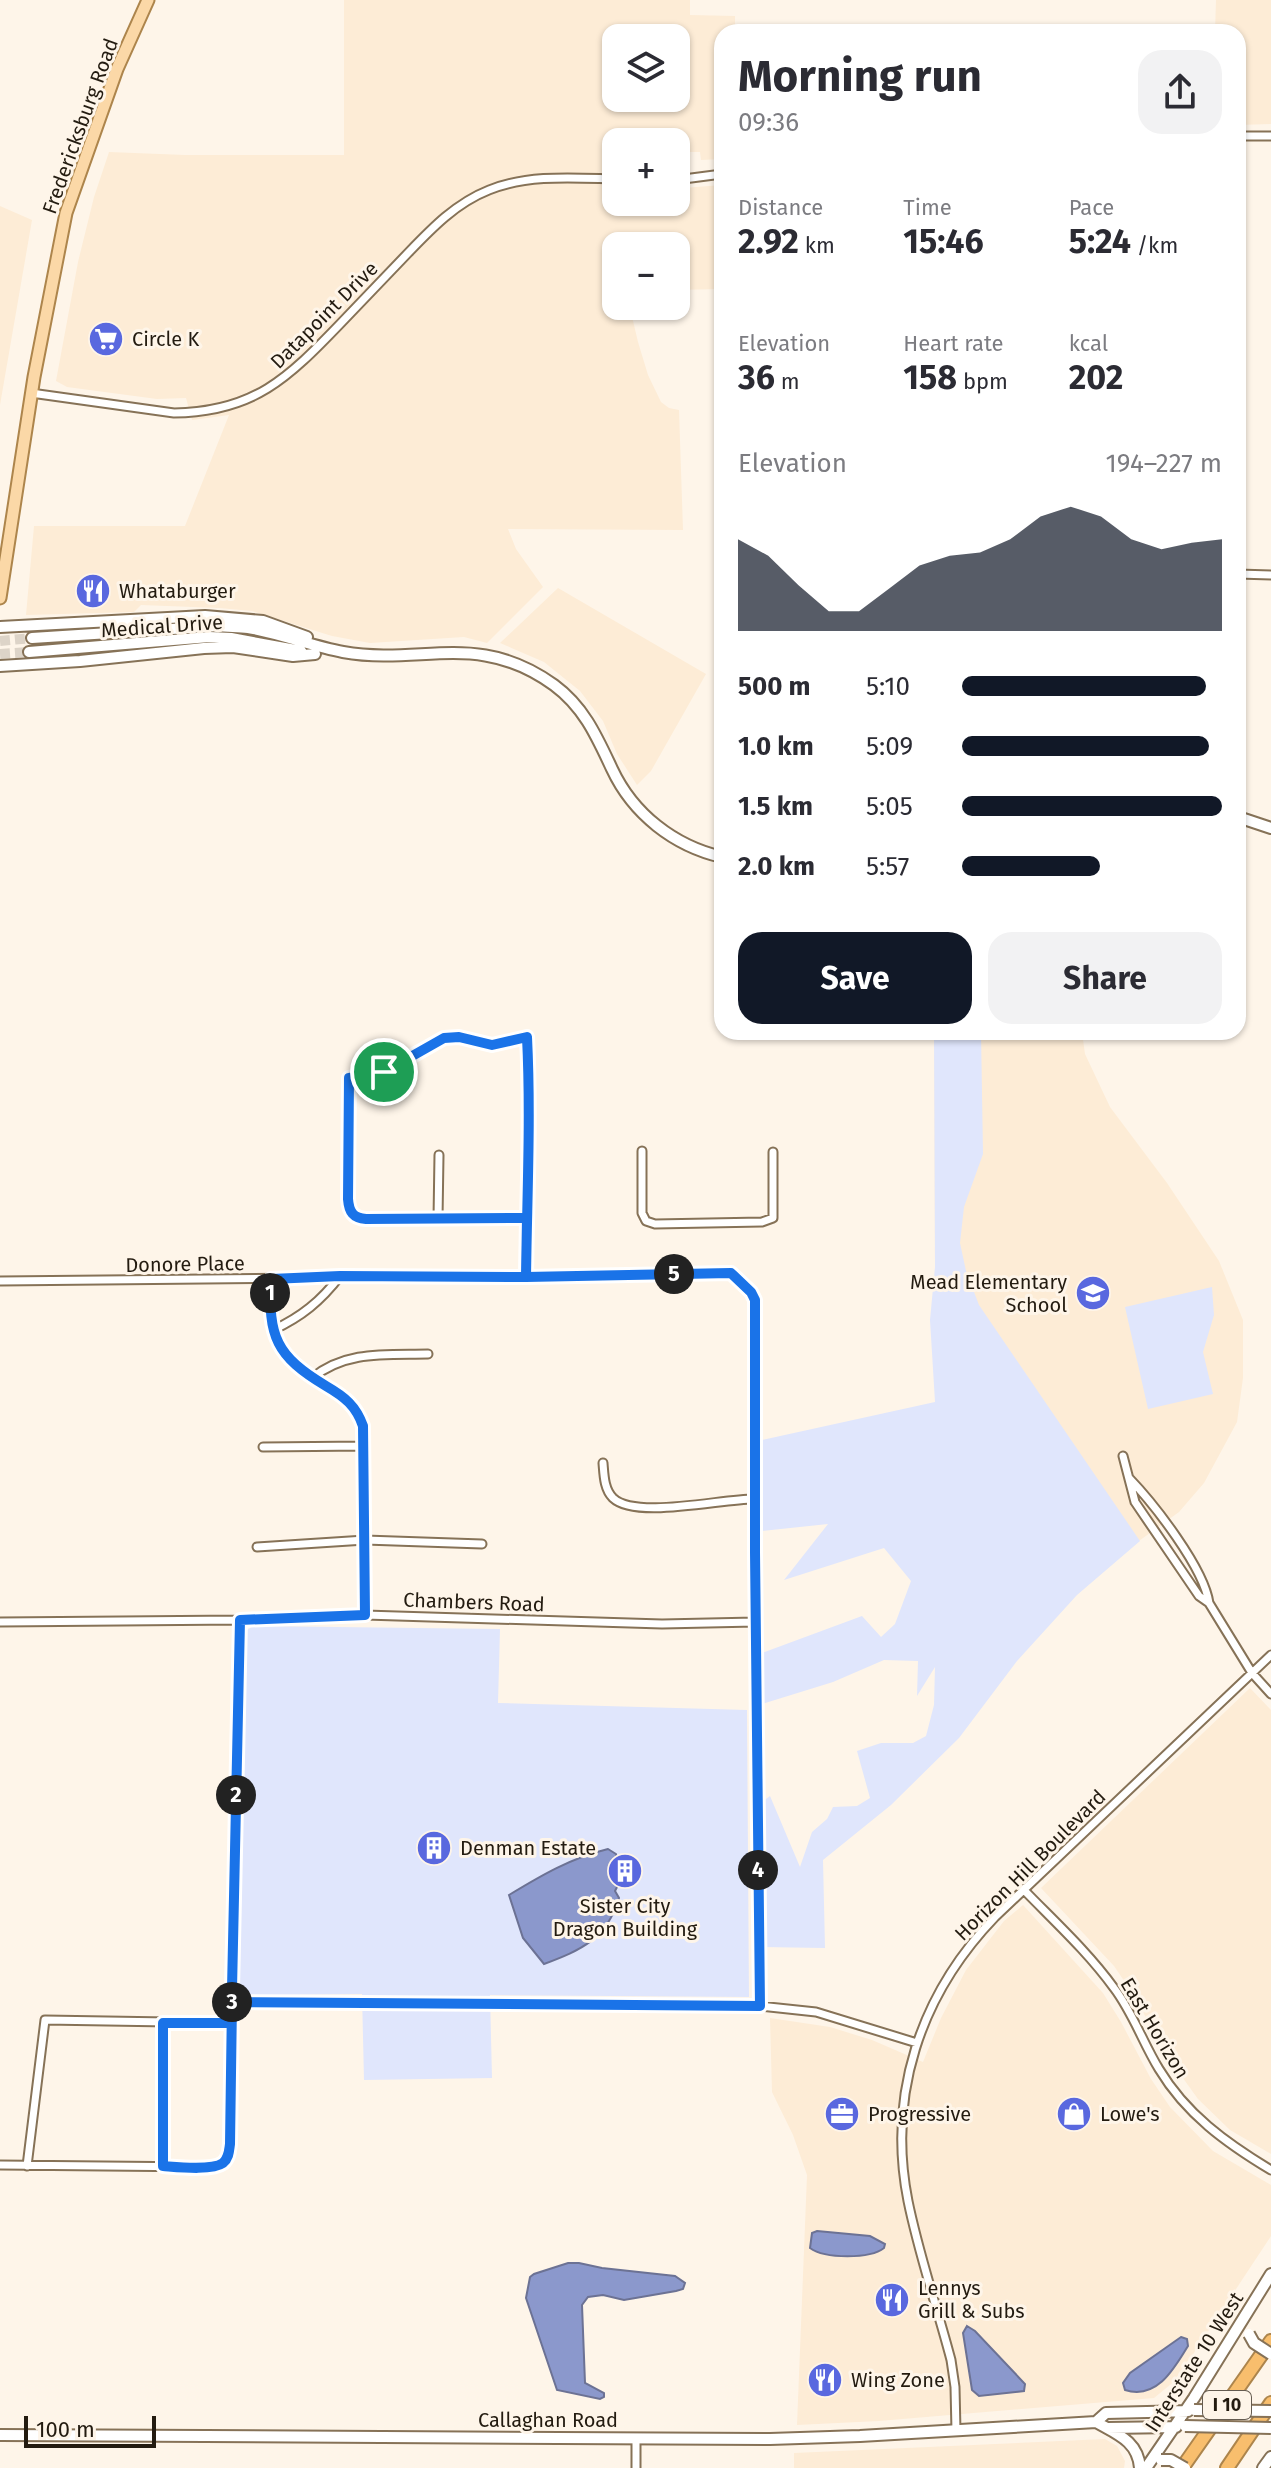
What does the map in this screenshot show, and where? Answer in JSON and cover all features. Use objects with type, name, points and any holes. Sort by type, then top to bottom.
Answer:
[{"type":"highway","name":"I 10","points":[[1183,2468],[1271,2341]]},
{"type":"highway","name":"I 10","points":[[1227,2468],[1271,2403]]},
{"type":"main road","name":"Fredericksburg Road","points":[[0,598],[31,393],[66,213],[117,69],[148,0]]},
{"type":"main road","points":[[0,627],[222,617],[252,619],[280,626],[343,652]]},
{"type":"main road","name":"Medical Drive","points":[[32,638],[218,626],[248,628],[343,652],[374,655],[467,652],[497,657],[528,669],[557,688],[587,719],[618,782],[651,821],[678,841],[714,854]]},
{"type":"main road","name":"Medical Drive","points":[[29,652],[209,637],[315,654],[343,652]]},
{"type":"main road","points":[[0,666],[204,648],[233,647],[293,656],[315,654]]},
{"type":"main road","points":[[1246,820],[1271,828]]},
{"type":"main road","name":"Interstate 10 West","points":[[1144,2467],[1180,2427],[1271,2274]]},
{"type":"main road","points":[[1247,2314],[1249,2334],[1254,2343],[1271,2354]]},
{"type":"main road","name":"Callaghan Road","points":[[1101,2425],[1106,2413],[1271,2411]]},
{"type":"main road","points":[[1101,2425],[1128,2440],[1144,2467],[1161,2460],[1171,2460],[1183,2468]]},
{"type":"main road","name":"Callaghan Road","points":[[0,2435],[770,2439],[1101,2425],[1271,2428]]},
{"type":"main road","points":[[1263,2468],[1271,2457]]},
{"type":"street","points":[[1246,136],[1271,136]]},
{"type":"street","points":[[690,178],[714,175]]},
{"type":"street","name":"Datapoint Drive","points":[[31,393],[174,413],[234,404],[261,393],[294,371],[432,228],[463,203],[489,190],[532,179],[602,179]]},
{"type":"street","points":[[1246,574],[1271,575]]},
{"type":"street","points":[[526,1277],[527,1218],[528,1068],[527,1037],[492,1045],[459,1037],[438,1040],[379,1074],[349,1078],[349,1210],[360,1219],[527,1218]]},
{"type":"street","points":[[642,1151],[642,1213],[646,1221],[655,1224],[762,1222],[773,1218],[773,1152]]},
{"type":"street","points":[[438,1219],[439,1155]]},
{"type":"street","name":"Donore Place","points":[[0,1281],[731,1273],[748,1289],[756,1307],[755,1499]]},
{"type":"street","points":[[273,1330],[298,1318],[323,1297],[340,1276]]},
{"type":"street","points":[[271,1279],[270,1314],[273,1330],[285,1354],[300,1371],[340,1394],[357,1410],[363,1426],[365,1615]]},
{"type":"street","points":[[312,1378],[324,1368],[346,1358],[428,1354]]},
{"type":"street","points":[[263,1447],[364,1446]]},
{"type":"street","points":[[1123,1456],[1135,1502],[1199,1596],[1209,1603]]},
{"type":"street","points":[[603,1463],[606,1487],[613,1498],[624,1505],[697,1507],[727,1500],[755,1499],[760,2006]]},
{"type":"street","points":[[1128,1477],[1145,1494],[1182,1546],[1207,1590],[1209,1603],[1252,1673],[1271,1694]]},
{"type":"street","points":[[1151,1527],[1162,1519]]},
{"type":"street","points":[[257,1547],[365,1540],[482,1544]]},
{"type":"street","name":"Chambers Road","points":[[0,1622],[240,1620],[365,1615],[662,1624],[755,1622]]},
{"type":"street","points":[[0,2165],[207,2167],[226,2160],[230,2144],[240,1620]]},
{"type":"street","name":"Horizon Hill Boulevard","points":[[956,2431],[951,2360],[908,2202],[903,2168],[902,2106],[917,2043],[934,2002],[980,1932],[1271,1655]]},
{"type":"street","name":"East Horizon","points":[[1023,1889],[1115,1989],[1158,2068],[1183,2102],[1201,2122],[1228,2143],[1271,2170]]},
{"type":"street","points":[[232,2002],[760,2006],[816,2012],[917,2043]]},
{"type":"street","points":[[27,2166],[45,2020],[231,2023]]},
{"type":"street","points":[[163,2023],[163,2166]]},
{"type":"street","points":[[636,2438],[636,2468]]},
{"type":"shaded area","points":[[344,0],[690,0],[690,15],[735,16],[735,24],[714,24],[714,159],[701,160],[700,152],[690,152],[690,128],[602,128],[602,216],[690,216],[690,187],[714,186],[714,289],[690,290],[690,232],[602,232],[602,320],[633,320],[648,375],[661,402],[679,410],[683,530],[508,529],[516,549],[543,587],[487,643],[464,637],[370,643],[332,636],[252,611],[219,608],[141,605],[134,612],[26,615],[34,526],[185,526],[229,415],[192,420],[186,398],[157,399],[67,387],[56,381],[78,262],[109,152],[344,155]]},
{"type":"shaded area","points":[[1216,0],[1271,0],[1271,124],[1246,125],[1246,24],[1215,24]]},
{"type":"shaded area","points":[[0,206],[32,220],[0,405]]},
{"type":"shaded area","points":[[558,588],[706,674],[651,771],[637,785],[617,754],[603,721],[580,691],[544,662],[500,643]]},
{"type":"shaded area","name":"Mead Elementary School","points":[[934,1040],[1083,1040],[1085,1054],[1110,1107],[1167,1183],[1219,1261],[1243,1320],[1243,1378],[1237,1422],[1204,1483],[1179,1512],[1132,1546],[935,1267]]},
{"type":"shaded area","points":[[934,1040],[981,1040],[983,1154],[964,1207],[960,1243],[966,1271],[979,1305],[1140,1541],[1077,1595],[1017,1661],[959,1738],[891,1805],[823,1860],[825,1948],[762,1947],[762,1802],[770,1796],[800,1867],[812,1832],[827,1819],[833,1807],[857,1806],[870,1798],[857,1751],[881,1743],[913,1743],[926,1736],[934,1705],[935,1667],[917,1696],[918,1661],[884,1660],[833,1682],[762,1704],[762,1653],[862,1616],[881,1637],[895,1624],[911,1581],[884,1548],[784,1580],[828,1524],[762,1531],[762,1440],[935,1402],[930,1320],[935,1267]]},
{"type":"shaded area","points":[[1212,1287],[1214,1315],[1203,1352],[1213,1394],[1148,1409],[1125,1307]]},
{"type":"shaded area","points":[[253,1626],[500,1629],[498,1703],[747,1710],[749,1997],[490,1995],[492,2078],[364,2080],[362,1994],[239,1995],[247,1630]]},
{"type":"shaded area","points":[[1250,1688],[1271,1710],[1271,2154],[1230,2130],[1198,2099],[1167,2056],[1114,1966],[1041,1888]]},
{"type":"shaded area","points":[[1023,1905],[1103,1993],[1170,2107],[1213,2151],[1271,2185],[1271,2236],[1176,2380],[1154,2398],[797,2425],[807,2175],[793,2135],[772,2092],[770,2018],[830,2027],[872,2040],[923,2062],[966,1970],[1004,1921]]},
{"type":"shaded area","points":[[1105,2439],[1117,2446],[1125,2461],[1124,2468],[794,2468],[794,2453]]},
{"type":"water","points":[[608,1849],[616,1854],[621,1879],[615,1891],[619,1898],[614,1912],[591,1941],[570,1954],[544,1964],[523,1938],[509,1895],[569,1862]]},
{"type":"water","points":[[812,2233],[870,2236],[885,2244],[884,2248],[869,2254],[826,2254],[810,2248]]},
{"type":"water","points":[[568,2263],[675,2276],[685,2283],[683,2289],[676,2291],[624,2300],[603,2295],[588,2297],[582,2305],[585,2383],[604,2393],[600,2399],[557,2390],[526,2298],[530,2277]]},
{"type":"water","points":[[967,2326],[1025,2384],[1024,2391],[979,2396],[972,2390],[963,2333]]},
{"type":"water","points":[[1181,2337],[1187,2339],[1188,2346],[1163,2380],[1146,2391],[1125,2390],[1123,2383],[1130,2373]]},
{"type":"tunnel","points":[[0,641],[32,638]]},
{"type":"tunnel","points":[[0,654],[29,652]]},
{"type":"place","name":"Circle K","points":[[106,339]]},
{"type":"place","name":"Whataburger","points":[[93,591]]},
{"type":"place","name":"Mead Elementary School","points":[[1093,1293]]},
{"type":"place","name":"Denman Estate","points":[[434,1848]]},
{"type":"place","name":"Sister City Dragon Building","points":[[625,1871]]},
{"type":"place","name":"Progressive","points":[[842,2114]]},
{"type":"place","name":"Lowe's","points":[[1074,2114]]},
{"type":"place","name":"Lennys Grill & Subs","points":[[892,2300]]},
{"type":"place","name":"Wing Zone","points":[[825,2380]]},
{"type":"route","points":[[384,1072],[349,1078],[348,1199],[349,1210],[355,1217],[527,1218],[526,1277],[731,1273],[755,1300],[760,2006],[232,2002],[231,2023],[163,2023],[163,2166],[215,2166],[222,2164],[229,2155],[230,2144],[232,2002],[232,1989],[240,1620],[365,1615],[363,1426],[352,1404],[300,1371],[285,1354],[276,1339],[270,1314],[271,1279],[340,1276],[526,1277],[527,1218],[528,1068],[527,1037],[492,1045],[459,1037],[444,1038],[384,1072]]}]
